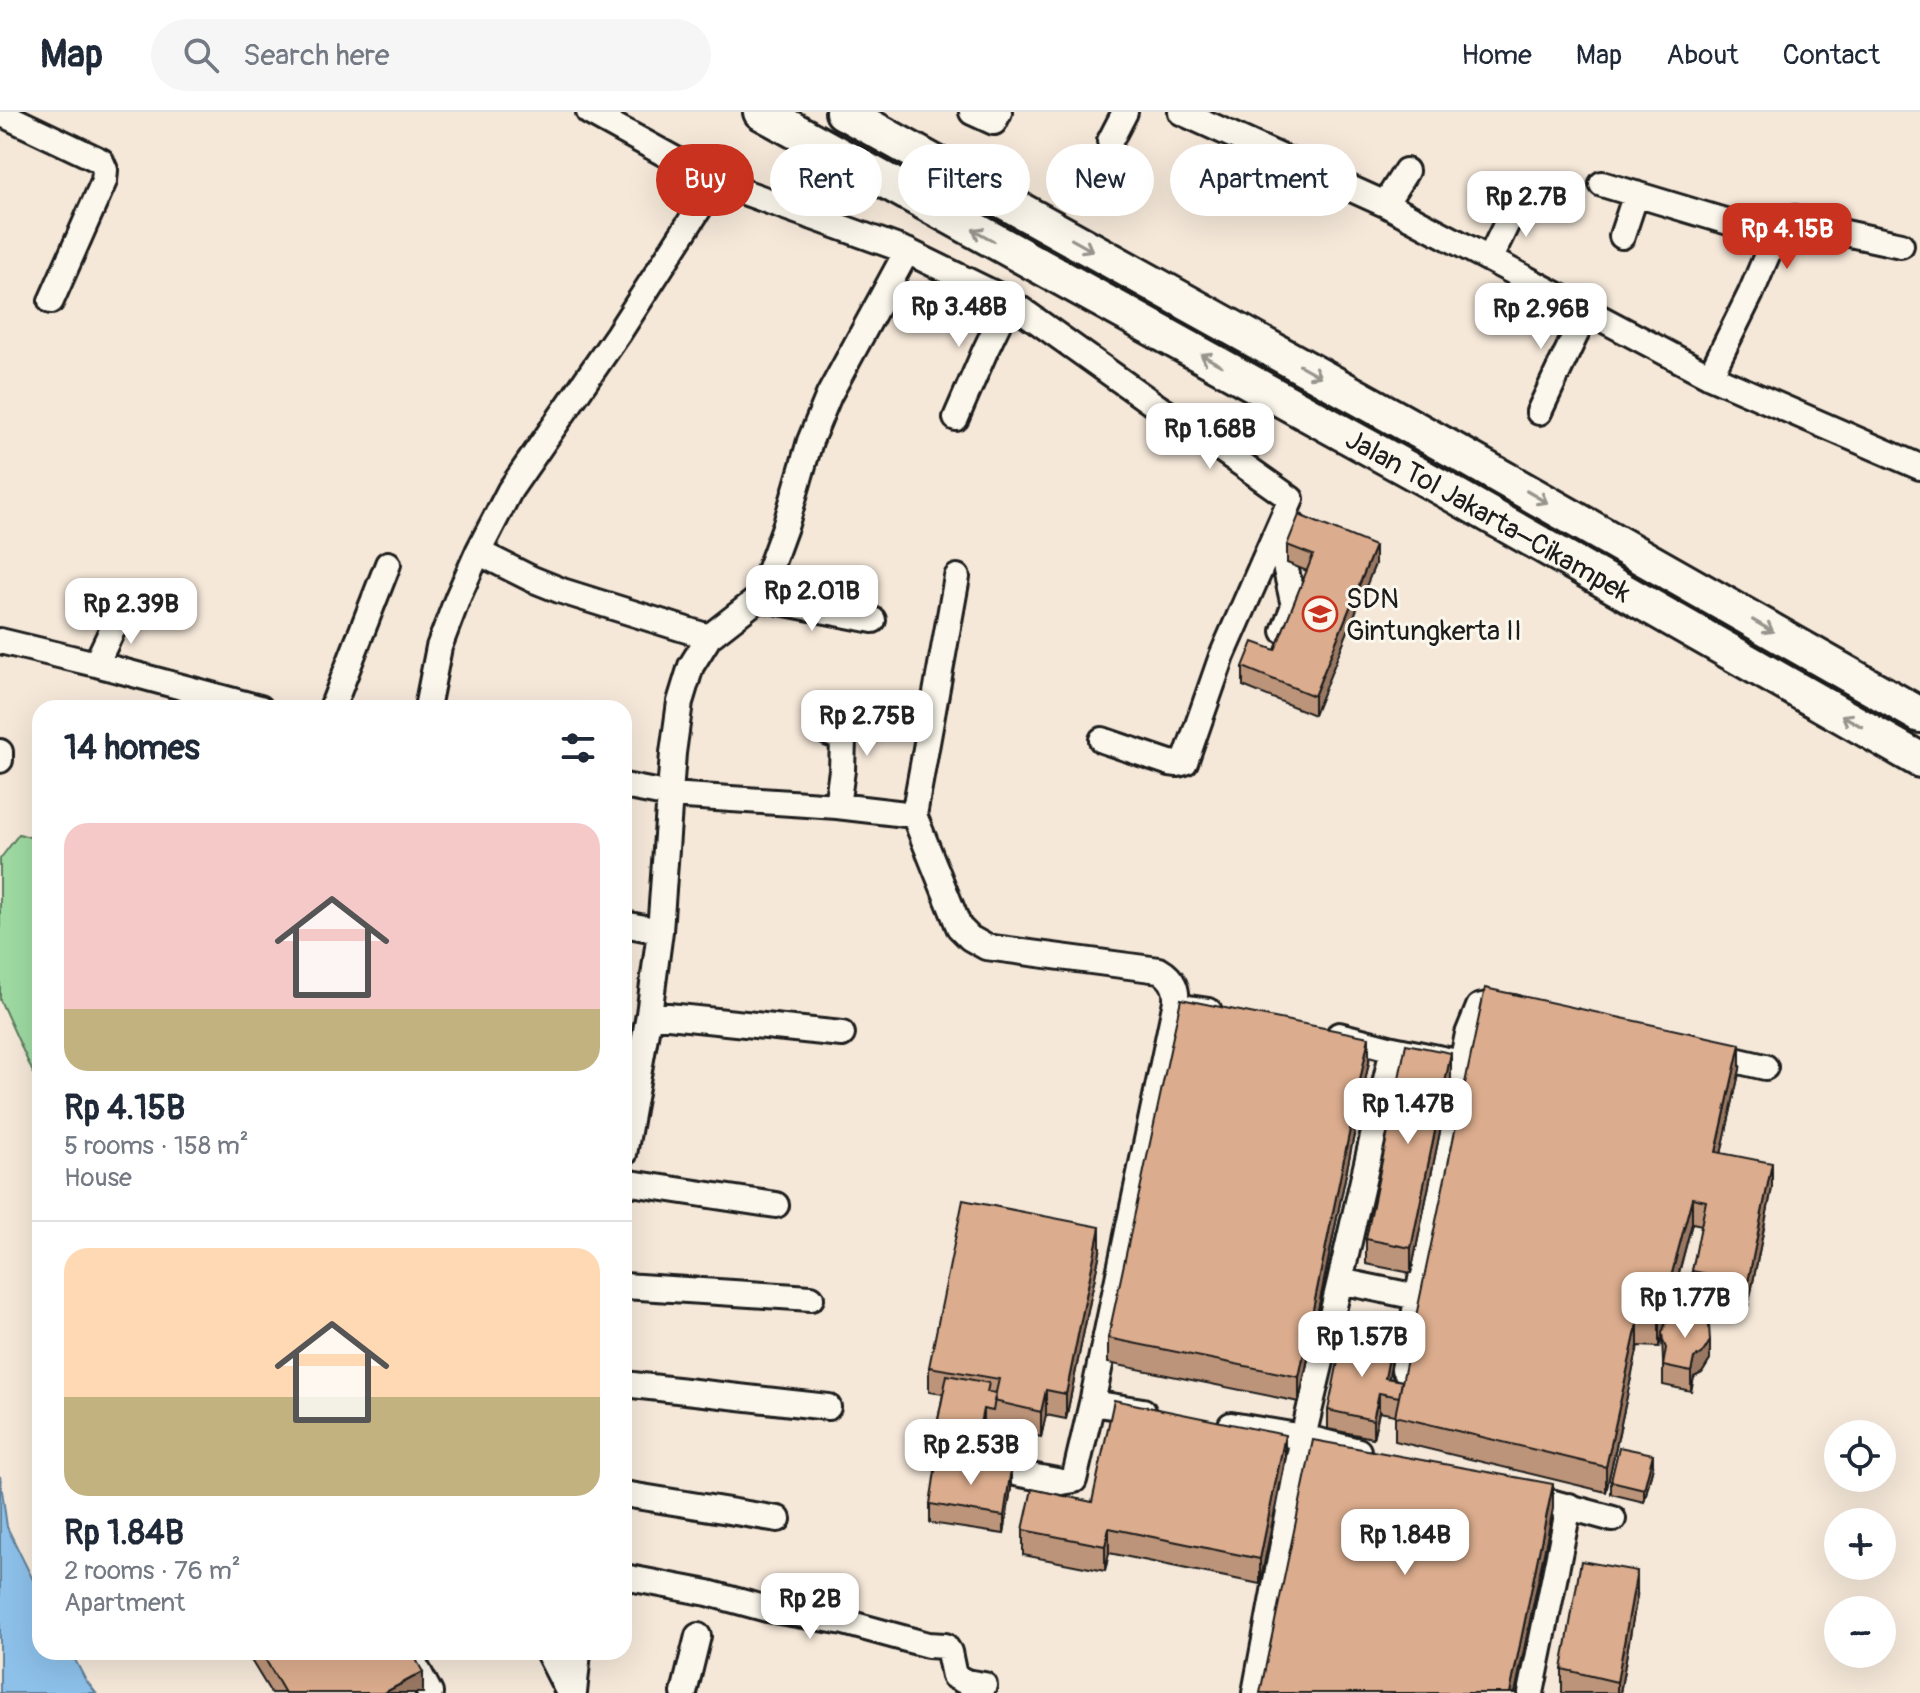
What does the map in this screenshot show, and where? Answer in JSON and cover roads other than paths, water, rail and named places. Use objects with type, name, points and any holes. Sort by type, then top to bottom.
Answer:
[{"type":"highway","name":"Jalan Tol Jakarta–Cikampek","points":[[761,112],[1442,488],[1920,760]]},
{"type":"highway","name":"Jalan Tol Jakarta–Cikampek","points":[[843,112],[1457,452],[1920,715]]},
{"type":"street","points":[[589,112],[656,149]]},
{"type":"street","points":[[972,112],[994,122],[999,112]]},
{"type":"street","points":[[1110,141],[1125,112]]},
{"type":"street","points":[[1181,112],[1385,204],[1710,376],[1920,467]]},
{"type":"street","points":[[0,113],[101,161],[105,170],[104,181],[51,301]]},
{"type":"street","points":[[1385,204],[1406,171]]},
{"type":"street","points":[[1602,184],[1775,236]]},
{"type":"street","points":[[1622,236],[1636,194]]},
{"type":"street","points":[[754,196],[907,251],[1009,301],[1291,499],[1294,522],[1284,561],[1294,606],[1275,652]]},
{"type":"street","points":[[1490,258],[1519,198]]},
{"type":"street","points":[[429,700],[439,647],[458,597],[510,490],[618,334],[694,216]]},
{"type":"street","points":[[1710,376],[1775,236],[1787,220],[1795,218],[1822,228],[1901,245]]},
{"type":"street","points":[[632,1109],[660,931],[680,702],[691,666],[709,637],[759,598],[786,524],[810,441],[829,395],[907,251]]},
{"type":"street","points":[[956,418],[1009,301]]},
{"type":"street","points":[[1539,412],[1587,310]]},
{"type":"street","points":[[1102,740],[1170,763],[1185,762],[1222,656],[1291,499]]},
{"type":"street","points":[[478,552],[562,591],[709,637]]},
{"type":"street","points":[[335,700],[388,564]]},
{"type":"street","points":[[957,577],[914,815],[959,927],[986,947],[1159,970],[1169,976],[1178,995],[1074,1480],[1062,1482],[1015,1473]]},
{"type":"street","points":[[759,598],[873,620]]},
{"type":"street","points":[[96,664],[123,607]]},
{"type":"street","points":[[0,641],[230,700]]},
{"type":"street","points":[[830,708],[829,733],[843,740],[837,806]]},
{"type":"street","points":[[0,752],[0,760]]},
{"type":"street","points":[[632,788],[670,795],[837,806],[914,815]]},
{"type":"street","points":[[632,926],[660,931]]},
{"type":"street","points":[[1404,1369],[1468,1034],[1479,1007],[1501,1005],[1532,1013]]},
{"type":"street","points":[[1175,1006],[1237,1015]]},
{"type":"street","points":[[649,1014],[842,1034]]},
{"type":"street","points":[[1311,1027],[1462,1063]]},
{"type":"street","points":[[1255,1693],[1303,1437],[1393,1049]]},
{"type":"street","points":[[1687,1049],[1765,1067]]},
{"type":"street","points":[[632,1183],[776,1205]]},
{"type":"street","points":[[1340,1281],[1417,1297]]},
{"type":"street","points":[[632,1287],[811,1298]]},
{"type":"street","points":[[632,1385],[828,1407]]},
{"type":"street","points":[[1092,1403],[1167,1415]]},
{"type":"street","points":[[1213,1422],[1303,1437],[1377,1456]]},
{"type":"street","points":[[1495,1487],[1613,1519]]},
{"type":"street","points":[[632,1495],[778,1519]]},
{"type":"street","points":[[1531,1693],[1569,1506]]},
{"type":"street","points":[[632,1579],[708,1593],[767,1609],[844,1622],[928,1645],[945,1646],[954,1676],[984,1685]]},
{"type":"street","points":[[680,1683],[698,1636]]},
{"type":"street","points":[[412,1660],[430,1693]]},
{"type":"street","points":[[552,1660],[571,1693]]},
{"type":"street","points":[[571,1693],[577,1660]]},
{"type":"water","points":[[0,1476],[7,1527],[32,1578],[32,1660],[75,1660],[96,1693],[0,1693]]},
{"type":"place","name":"SDN Gintungkerta II","points":[[1320,614]]}]
